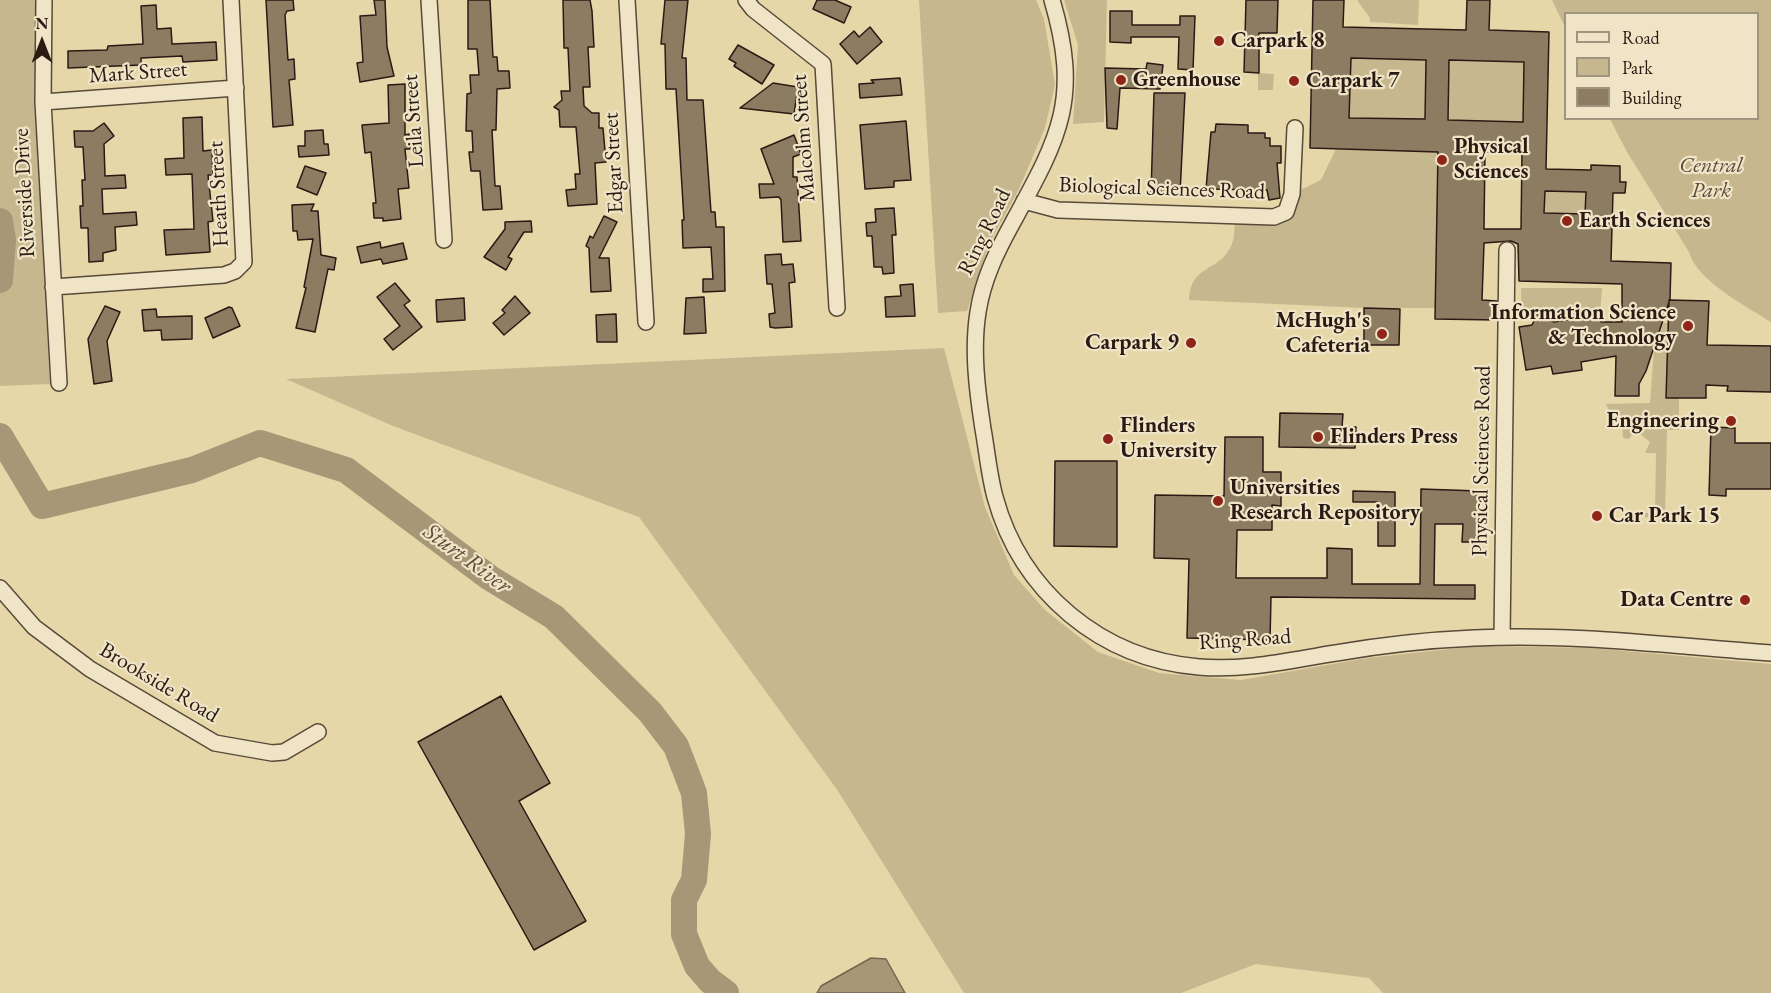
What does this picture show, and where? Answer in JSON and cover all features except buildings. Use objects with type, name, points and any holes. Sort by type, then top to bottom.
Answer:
[{"type":"street","name":"Riverside Drive","points":[[44,0],[43,102],[59,383]]},
{"type":"street","name":"Heath Street","points":[[53,287],[224,275],[235,271],[244,262],[231,0]]},
{"type":"street","name":"Leila Street","points":[[429,0],[444,240]]},
{"type":"street","name":"Edgar Street","points":[[627,0],[646,322]]},
{"type":"street","name":"Malcolm Street","points":[[746,0],[753,9],[823,64],[837,308]]},
{"type":"street","name":"Ring Road","points":[[1052,0],[1065,52],[1065,102],[1048,154],[994,256],[981,294],[976,332],[976,367],[992,482],[1004,523],[1028,570],[1064,612],[1086,628],[1125,649],[1163,662],[1199,667],[1242,667],[1419,642],[1502,637],[1592,639],[1771,653]]},
{"type":"street","name":"Mark Street","points":[[43,102],[236,88]]},
{"type":"street","name":"Biological Sciences Road","points":[[1024,201],[1058,210],[1274,217],[1287,212],[1292,194],[1295,128]]},
{"type":"street","name":"Physical Sciences Road","points":[[1502,637],[1507,250]]},
{"type":"street","name":"Brookside Road","points":[[0,588],[34,627],[90,669],[215,743],[284,753],[318,732]]},
{"type":"green space","points":[[0,0],[38,0],[34,100],[50,384],[0,386]]},
{"type":"green space","points":[[919,0],[1036,0],[1044,19],[1055,85],[1045,128],[1019,189],[989,244],[967,311],[938,313]]},
{"type":"green space","points":[[1064,0],[1107,0],[1104,122],[1073,124],[1078,45]]},
{"type":"green space","points":[[1357,0],[1419,0],[1418,25],[1370,22],[1370,18]]},
{"type":"green space","name":"Central Park","points":[[1552,0],[1771,0],[1771,322],[1712,283],[1694,263],[1627,152],[1611,120],[1759,120],[1759,12],[1564,12],[1564,25]]},
{"type":"green space","points":[[1351,58],[1426,60],[1425,119],[1349,118]]},
{"type":"green space","points":[[1449,60],[1524,62],[1523,122],[1448,120]]},
{"type":"green space","points":[[1258,73],[1274,74],[1273,90],[1258,90]]},
{"type":"green space","points":[[1336,149],[1438,152],[1436,308],[1364,308],[1189,300],[1194,280],[1225,256],[1230,248],[1234,236],[1235,215],[1274,217],[1292,194],[1321,180]]},
{"type":"green space","points":[[1545,191],[1586,192],[1585,214],[1544,213]]},
{"type":"green space","points":[[1521,288],[1602,288],[1600,314],[1554,322],[1537,314],[1522,317]]},
{"type":"green space","points":[[1656,322],[1669,323],[1679,398],[1679,430],[1667,430],[1665,516],[1676,516],[1674,518],[1645,517],[1644,513],[1655,513],[1656,453],[1645,453],[1650,442],[1635,430],[1629,439],[1623,438],[1622,427],[1611,426],[1610,413],[1606,404],[1650,403]]},
{"type":"green space","points":[[944,348],[985,507],[1014,575],[1045,610],[1098,652],[1159,673],[1241,680],[1367,658],[1478,646],[1591,648],[1771,664],[1771,993],[1383,993],[1369,978],[1256,964],[1181,993],[964,993],[838,791],[639,517],[393,426],[286,379]]},
{"type":"shaded area","points":[[871,958],[886,959],[905,993],[817,993],[821,986]]},
{"type":"waterway","name":"Sturt River","points":[[0,221],[3,240],[0,280]]},
{"type":"waterway","name":"Sturt River","points":[[0,436],[42,506],[192,470],[260,443],[346,470],[490,578],[554,617],[650,712],[676,746],[694,793],[698,834],[694,880],[684,900],[684,934],[697,966],[710,981],[726,993]]},
{"type":"place","name":"Carpark 8","points":[[1219,41]]},
{"type":"place","name":"Greenhouse","points":[[1121,80]]},
{"type":"place","name":"Carpark 7","points":[[1294,81]]},
{"type":"place","name":"Physical Sciences","points":[[1442,160]]},
{"type":"place","name":"Earth Sciences","points":[[1567,221]]},
{"type":"place","name":"Information Science & Technology","points":[[1688,326]]},
{"type":"place","name":"McHugh's Cafeteria","points":[[1382,334]]},
{"type":"place","name":"Carpark 9","points":[[1191,343]]},
{"type":"place","name":"Engineering","points":[[1731,421]]},
{"type":"place","name":"Flinders Press","points":[[1318,437]]},
{"type":"place","name":"Flinders University","points":[[1108,439]]},
{"type":"place","name":"Universities Research Repository","points":[[1218,501]]},
{"type":"place","name":"Car Park 15","points":[[1597,516]]},
{"type":"place","name":"Data Centre","points":[[1745,600]]}]
